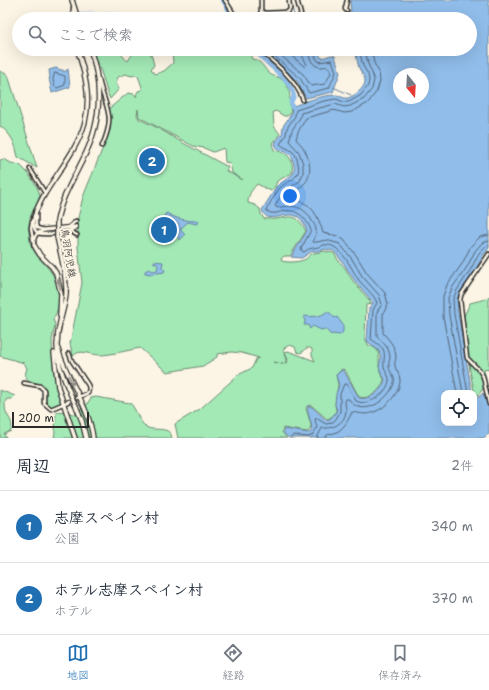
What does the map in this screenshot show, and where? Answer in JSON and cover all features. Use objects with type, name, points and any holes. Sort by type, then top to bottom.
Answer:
[{"type":"main road","points":[[72,2],[76,12]]},
{"type":"main road","points":[[36,211],[45,193],[73,151],[85,122],[87,88],[80,56]]},
{"type":"main road","name":"鳥羽阿児線","points":[[86,438],[82,421],[60,367],[56,345],[65,301],[66,284],[57,237],[57,221],[63,198],[84,158],[98,117],[99,91],[97,72],[93,56]]},
{"type":"main road","points":[[44,230],[70,229],[76,227]]},
{"type":"main road","points":[[34,245],[40,255],[56,273],[61,294],[60,323]]},
{"type":"main road","points":[[56,345],[62,363],[87,412],[93,438]]},
{"type":"main road","points":[[56,345],[54,352],[58,387],[75,438]]},
{"type":"street","points":[[225,0],[233,12]]},
{"type":"street","points":[[261,0],[261,12]]},
{"type":"street","points":[[288,12],[290,9],[289,0]]},
{"type":"street","points":[[297,0],[300,12]]},
{"type":"street","points":[[347,0],[345,9],[348,11]]},
{"type":"street","points":[[72,2],[73,12]]},
{"type":"street","points":[[267,56],[294,81],[300,90],[303,100]]},
{"type":"street","points":[[97,72],[110,117],[109,131],[102,146]]},
{"type":"street","points":[[30,169],[45,193]]},
{"type":"street","points":[[34,245],[31,228],[33,216],[36,211]]},
{"type":"street","points":[[36,211],[37,228],[44,230]]},
{"type":"street","points":[[33,216],[34,230],[37,233]]},
{"type":"street","points":[[37,233],[50,234],[70,229],[76,221]]},
{"type":"street","points":[[70,229],[76,235]]},
{"type":"street","points":[[34,245],[34,237],[37,233],[44,230]]},
{"type":"street","points":[[489,254],[461,295],[460,314],[467,358],[483,376],[489,404]]},
{"type":"street","points":[[24,382],[40,386],[44,390],[44,403],[51,409],[88,393],[90,388],[72,361],[69,353]]},
{"type":"shaded area","points":[[91,10],[96,12],[82,12]]},
{"type":"green space","points":[[95,56],[123,56],[128,61],[131,56],[152,56],[154,65],[151,69],[155,74],[164,71],[173,63],[172,56],[251,56],[252,59],[260,63],[270,74],[280,78],[284,82],[290,94],[291,113],[284,116],[276,111],[273,112],[274,126],[280,134],[272,143],[274,150],[283,153],[291,160],[292,173],[277,181],[275,187],[271,191],[257,184],[252,190],[248,203],[255,205],[260,209],[264,219],[291,217],[297,219],[303,225],[306,231],[290,256],[284,256],[281,259],[282,261],[301,261],[306,259],[311,254],[324,251],[334,253],[353,281],[370,301],[371,304],[366,305],[365,338],[369,346],[372,346],[378,351],[379,368],[384,379],[381,387],[375,393],[371,396],[363,398],[359,397],[345,370],[342,369],[336,375],[338,385],[335,404],[336,411],[333,416],[327,419],[311,405],[307,406],[306,408],[311,425],[310,430],[307,432],[283,428],[282,432],[287,438],[178,438],[175,424],[200,409],[238,375],[252,368],[256,359],[259,358],[232,352],[217,354],[217,357],[203,366],[167,372],[140,348],[104,355],[79,352],[73,356],[70,344],[82,283],[78,247],[78,218],[83,197],[110,130],[109,110],[128,93],[134,94],[137,97],[136,95],[138,91],[142,90],[138,76],[125,74],[118,77],[116,83],[119,89],[110,99]],"holes":[[[138,109],[139,117],[193,146],[204,148],[213,152],[224,148],[225,162],[230,163],[232,173],[243,180],[226,171],[228,167],[139,119],[137,115]],[[290,345],[295,347],[297,352],[300,353],[306,348],[312,349],[312,355],[315,361],[288,351],[285,352],[288,360],[287,363],[282,364],[285,363],[287,359],[284,352],[284,348]]]},
{"type":"green space","points":[[0,71],[8,75],[37,168],[18,157],[12,140],[0,126]]},
{"type":"green space","points":[[4,159],[11,163],[20,165],[28,173],[40,195],[30,218],[29,235],[31,247],[51,272],[58,289],[59,302],[53,319],[55,325],[52,340],[53,366],[56,387],[61,404],[54,406],[47,405],[46,392],[43,387],[28,380],[25,375],[27,368],[24,363],[0,356],[0,160]]},
{"type":"green space","points":[[489,296],[489,370],[484,369],[485,383],[483,389],[478,395],[477,390],[474,390],[470,371],[464,316],[470,303],[486,299]]},
{"type":"green space","points":[[0,390],[15,396],[12,399],[7,399],[5,402],[6,411],[12,426],[11,431],[4,434],[6,438],[0,438]]},
{"type":"green space","points":[[96,397],[130,403],[145,426],[152,429],[166,430],[171,434],[172,438],[54,438],[55,418],[58,412],[62,411],[80,416],[80,409],[85,407],[91,398]]},
{"type":"water","points":[[350,0],[489,0],[489,248],[460,292],[457,300],[471,390],[441,390],[441,426],[477,426],[477,397],[479,397],[483,393],[489,409],[489,434],[483,438],[289,438],[283,433],[284,429],[308,433],[311,432],[312,425],[308,413],[308,406],[312,407],[326,420],[330,419],[337,411],[335,404],[339,385],[336,375],[342,370],[359,398],[367,398],[375,394],[382,387],[385,379],[379,366],[381,358],[379,351],[367,341],[369,308],[373,303],[372,301],[355,281],[334,251],[325,249],[320,251],[312,251],[302,258],[291,257],[307,231],[300,218],[287,215],[272,218],[264,215],[262,210],[277,186],[294,172],[294,164],[291,155],[286,151],[279,150],[275,145],[276,141],[282,134],[283,126],[292,113],[291,107],[324,96],[336,95],[348,98],[353,96],[363,87],[365,82],[359,68],[356,56],[477,56],[477,12],[351,12]]},
{"type":"water","points":[[268,56],[320,56],[322,58],[335,56],[340,73],[333,92],[306,98],[297,81]]},
{"type":"water","points":[[56,68],[63,70],[64,72],[68,69],[70,87],[52,93],[49,70]]},
{"type":"water","points":[[167,213],[178,218],[199,222],[196,224],[188,222],[181,228],[185,235],[180,240],[176,235],[176,230],[164,222],[165,214]]},
{"type":"water","points":[[154,261],[163,262],[162,268],[165,270],[164,272],[151,274],[145,273],[145,271],[149,269],[153,271],[157,270],[158,266],[154,263]]},
{"type":"water","points":[[329,312],[335,318],[337,317],[343,325],[343,332],[340,335],[331,335],[325,329],[321,330],[313,326],[310,329],[308,325],[304,325],[304,316],[322,315]]},
{"type":"waterway","points":[[223,0],[230,12]]},
{"type":"waterway","points":[[290,0],[293,12]]},
{"type":"waterway","points":[[260,56],[282,77],[291,89],[294,96],[291,102],[292,107]]},
{"type":"waterway","points":[[333,87],[351,95]]},
{"type":"place","name":"ホテル志摩スペイン村","points":[[152,161]]},
{"type":"place","name":"志摩スペイン村","points":[[164,230]]}]
